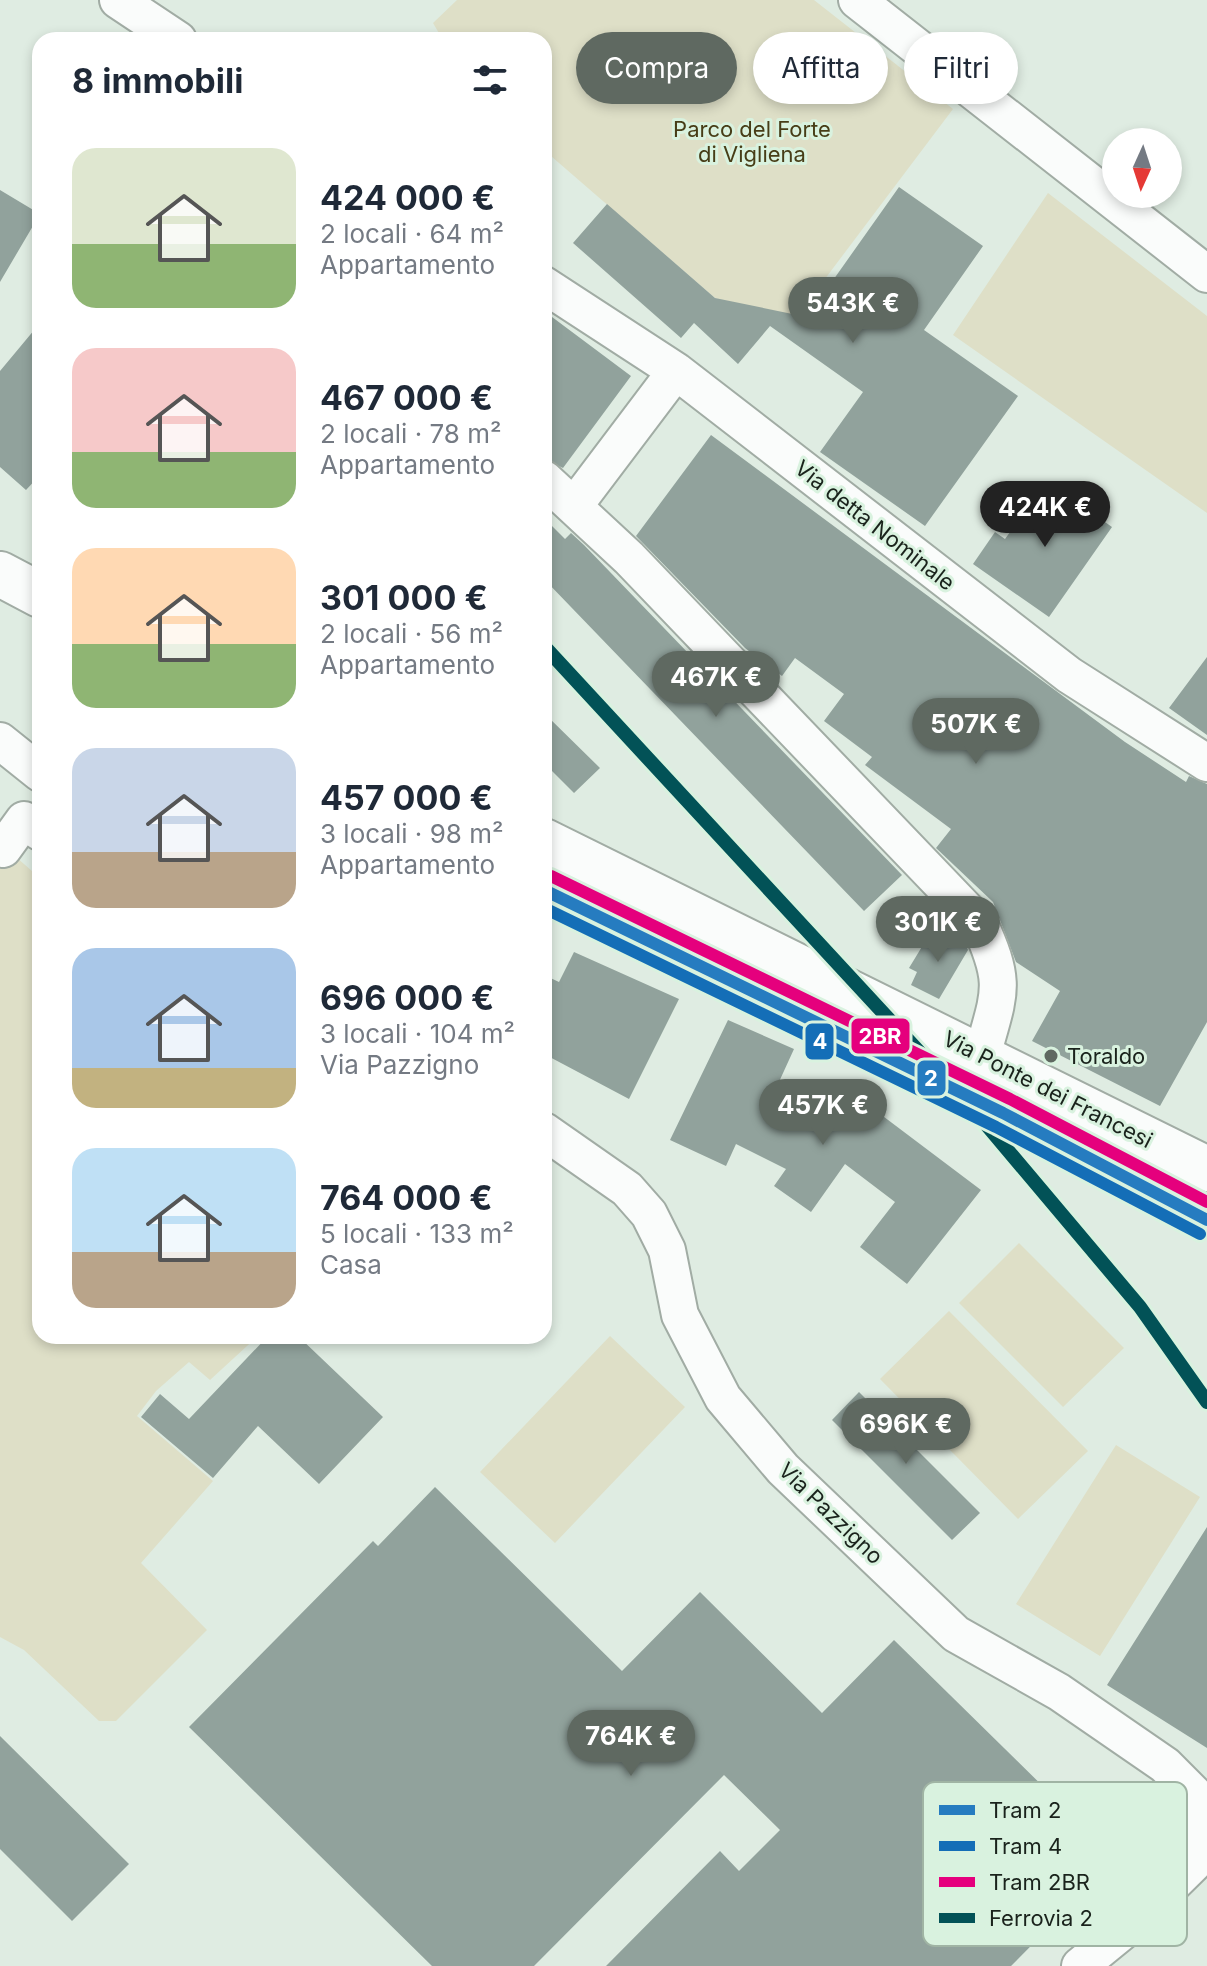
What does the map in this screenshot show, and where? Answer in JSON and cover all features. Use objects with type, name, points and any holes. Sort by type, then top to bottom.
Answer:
[{"type":"main road","points":[[0,574],[32,591]]},
{"type":"main road","name":"Via Ponte dei Francesi","points":[[552,845],[1207,1169]]},
{"type":"street","points":[[118,0],[166,32]]},
{"type":"street","points":[[857,0],[1207,274]]},
{"type":"street","name":"Via detta Nominale","points":[[552,290],[676,371],[1069,675],[1207,763]]},
{"type":"street","points":[[574,506],[676,371]]},
{"type":"street","points":[[552,486],[629,558],[979,923],[997,962],[999,995],[977,1053]]},
{"type":"street","points":[[0,741],[32,767]]},
{"type":"street","points":[[3,849],[24,820],[32,826]]},
{"type":"street","name":"Via Pazzigno","points":[[552,1137],[627,1189],[649,1214],[667,1250],[680,1315],[723,1398],[783,1469],[956,1634],[1059,1692],[1165,1765],[1182,1782]]},
{"type":"street","name":"Via Pazzigno","points":[[1187,1787],[1194,1794],[1204,1822],[1193,1864],[1187,1870]]},
{"type":"street","name":"Via Pazzigno","points":[[1080,1966],[1104,1946]]},
{"type":"green space","name":"Parco del Forte di Vigliena","points":[[457,0],[814,0],[855,32],[753,32],[753,104],[888,104],[888,58],[904,71],[904,104],[947,104],[953,109],[794,320],[715,298],[552,157],[552,32],[438,32],[433,23]]},
{"type":"green space","points":[[1048,193],[1207,316],[1207,513],[953,335]]},
{"type":"green space","points":[[0,843],[32,871],[32,1344],[249,1344],[210,1380],[189,1362],[156,1391],[137,1416],[213,1481],[141,1563],[207,1630],[116,1721],[99,1721],[24,1650],[0,1637]]},
{"type":"green space","points":[[1019,1243],[1124,1348],[1063,1407],[959,1303]]},
{"type":"green space","points":[[949,1311],[1088,1451],[1018,1519],[880,1379]]},
{"type":"green space","points":[[610,1336],[685,1407],[555,1543],[480,1472]]},
{"type":"green space","points":[[1116,1445],[1200,1497],[1100,1656],[1016,1604]]},
{"type":"building","points":[[899,187],[983,246],[924,330],[1018,396],[925,526],[820,452],[863,392],[770,326],[738,364],[694,323],[681,338],[573,243],[607,204],[715,298],[807,317]]},
{"type":"building","points":[[0,190],[32,209],[32,228],[0,282]]},
{"type":"building","points":[[552,317],[631,376],[563,468],[552,463]]},
{"type":"building","points":[[32,333],[32,484],[26,490],[0,467],[0,371]]},
{"type":"building","points":[[711,435],[1125,742],[1186,782],[1189,776],[1207,784],[1207,1022],[1160,1106],[1032,1041],[1060,991],[1016,962],[993,902],[936,848],[951,829],[865,765],[872,757],[824,721],[844,694],[795,658],[782,676],[745,648],[636,536]]},
{"type":"building","points":[[1047,481],[1112,527],[1049,617],[973,564],[995,532],[1005,539]]},
{"type":"building","points":[[552,526],[565,539],[571,533],[584,545],[902,875],[864,911],[552,587]]},
{"type":"building","points":[[1207,657],[1207,735],[1169,708]]},
{"type":"building","points":[[552,721],[600,768],[574,793],[552,771]]},
{"type":"building","points":[[941,929],[965,943],[968,950],[939,999],[911,985],[917,972],[909,968],[923,945],[931,949]]},
{"type":"building","points":[[574,952],[679,999],[629,1099],[552,1058],[552,979],[559,982]]},
{"type":"building","points":[[728,1020],[794,1049],[773,1095],[815,1116],[839,1083],[981,1190],[907,1284],[860,1247],[895,1202],[845,1164],[811,1212],[774,1186],[786,1169],[736,1144],[726,1166],[670,1140]]},
{"type":"building","points":[[260,1344],[306,1344],[383,1417],[319,1484],[258,1426],[213,1478],[141,1417],[160,1394],[189,1419]]},
{"type":"building","points":[[859,1392],[980,1513],[952,1540],[832,1420]]},
{"type":"building","points":[[435,1487],[622,1671],[700,1592],[822,1713],[894,1640],[1039,1782],[923,1782],[923,1946],[1031,1946],[1011,1966],[606,1966],[720,1851],[739,1871],[780,1830],[724,1775],[534,1966],[432,1966],[189,1727],[373,1541],[378,1546]]},
{"type":"building","points":[[1207,1527],[1207,1748],[1107,1685]]},
{"type":"building","points":[[0,1736],[129,1864],[72,1921],[0,1849]]},
{"type":"tram line","name":"2BR","points":[[552,876],[1010,1099],[1207,1202]]},
{"type":"tram line","name":"2","points":[[552,894],[1003,1113],[1207,1220]]},
{"type":"tram line","name":"4","points":[[552,912],[996,1127],[1200,1234]]},
{"type":"rail line","name":"2","points":[[552,655],[984,1122],[1140,1307],[1207,1402]]},
{"type":"place","name":"Toraldo","points":[[1051,1056]]}]
